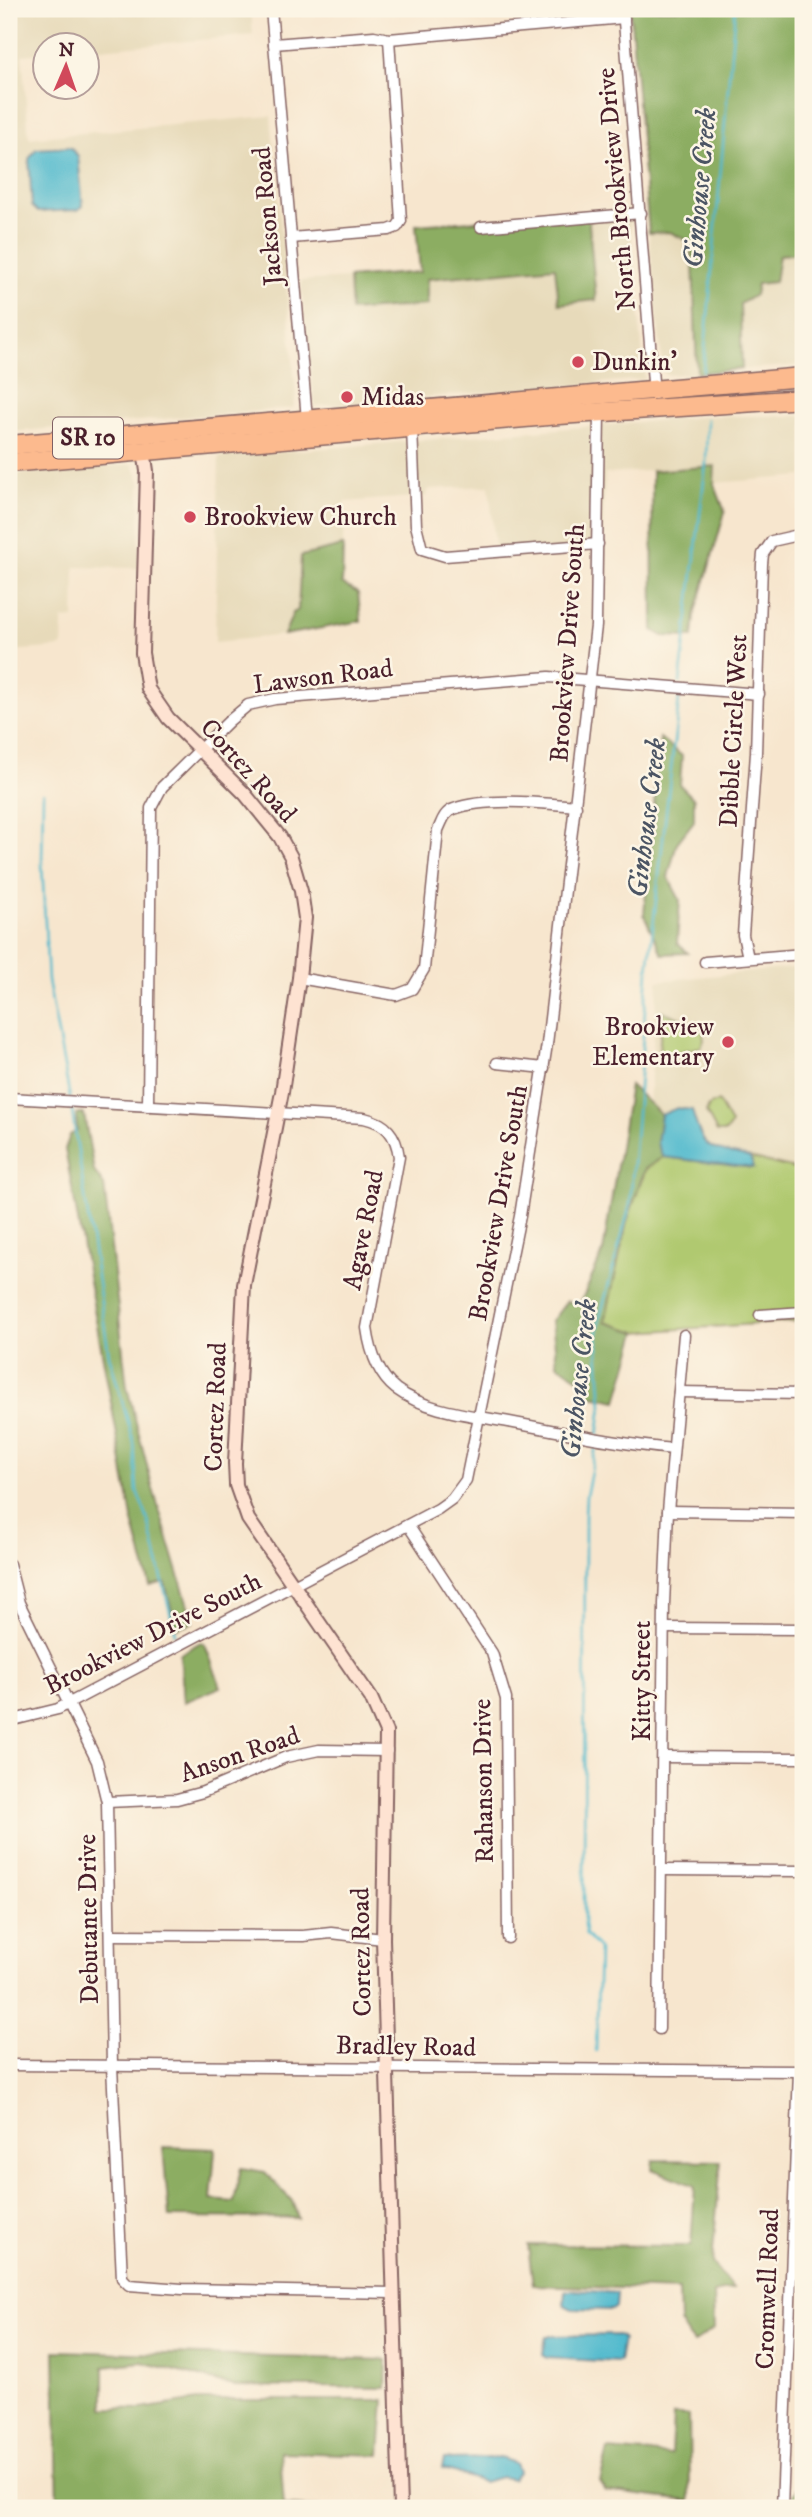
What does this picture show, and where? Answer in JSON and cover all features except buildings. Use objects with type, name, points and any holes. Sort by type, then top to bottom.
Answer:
[{"type":"highway","name":"SR 10","points":[[9,445],[142,443],[412,428],[599,412],[654,399],[803,377]]},
{"type":"highway","name":"SR 10","points":[[9,463],[116,454],[142,443],[159,441],[168,431],[438,408],[654,399],[803,399]]},
{"type":"highway","points":[[412,428],[413,420],[429,417],[438,408]]},
{"type":"street","name":"Jackson Road","points":[[271,9],[307,419]]},
{"type":"street","points":[[274,44],[374,36],[389,39],[623,13]]},
{"type":"street","name":"North Brookview Drive","points":[[623,13],[654,399]]},
{"type":"street","points":[[290,238],[389,230],[397,227],[401,221],[389,39]]},
{"type":"street","points":[[481,227],[640,213]]},
{"type":"street","name":"Brookview Drive South","points":[[9,1721],[46,1714],[408,1525],[452,1499],[466,1480],[536,1129],[544,1068],[596,626],[599,412]]},
{"type":"street","points":[[412,428],[416,526],[422,549],[428,553],[445,556],[598,544]]},
{"type":"street","name":"Cortez Road","points":[[142,443],[147,471],[143,673],[154,702],[261,812],[291,857],[301,891],[305,918],[299,978],[244,1285],[235,1463],[242,1505],[371,1698],[383,1721],[387,1751],[383,1939],[400,2508]]},
{"type":"street","name":"Dibble Circle West","points":[[748,958],[743,935],[759,694],[763,554],[772,541],[803,534]]},
{"type":"street","name":"Lawson Road","points":[[148,1106],[151,808],[162,787],[240,711],[258,701],[549,677],[626,686],[759,694]]},
{"type":"street","points":[[299,978],[396,995],[412,989],[424,969],[438,830],[444,815],[453,809],[510,801],[576,806]]},
{"type":"street","points":[[705,962],[803,954]]},
{"type":"street","points":[[497,1063],[544,1068]]},
{"type":"street","name":"Agave Road","points":[[9,1098],[364,1118],[378,1121],[390,1130],[397,1144],[399,1157],[369,1316],[370,1348],[378,1366],[395,1388],[430,1406],[614,1442],[673,1449]]},
{"type":"street","points":[[760,1315],[803,1312]]},
{"type":"street","name":"Kitty Street","points":[[659,2029],[668,1511],[684,1335]]},
{"type":"street","points":[[679,1392],[803,1394]]},
{"type":"street","points":[[668,1511],[803,1513]]},
{"type":"street","name":"Rahanson Drive","points":[[408,1525],[482,1637],[503,1686],[507,1723],[508,1938]]},
{"type":"street","name":"Debutante Drive","points":[[9,1564],[19,1603],[97,1761],[107,1802],[120,2273],[125,2283],[135,2286],[393,2293]]},
{"type":"street","points":[[664,1628],[803,1629]]},
{"type":"street","name":"Anson Road","points":[[107,1802],[177,1799],[203,1792],[286,1757],[319,1750],[387,1751]]},
{"type":"street","points":[[663,1757],[803,1758]]},
{"type":"street","points":[[662,1870],[803,1871]]},
{"type":"street","points":[[110,1935],[303,1936],[331,1933],[383,1939]]},
{"type":"street","name":"Bradley Road","points":[[9,2065],[801,2071]]},
{"type":"street","name":"Cromwell Road","points":[[782,2508],[801,2071]]},
{"type":"shaded area","points":[[9,9],[251,9],[253,35],[102,49],[102,32],[32,32],[32,54],[22,55],[29,138],[271,116],[296,396],[293,408],[9,432]]},
{"type":"shaded area","points":[[629,210],[645,379],[315,406],[301,281],[349,278],[351,310],[426,279],[556,267],[596,300],[588,213]]},
{"type":"shaded area","points":[[670,232],[688,241],[693,261],[697,373],[667,375],[663,372],[649,233]]},
{"type":"shaded area","points":[[803,253],[803,365],[742,369],[740,304],[755,295],[757,284],[778,255]]},
{"type":"shaded area","points":[[714,416],[803,416],[803,476],[714,483],[714,466],[605,474],[602,547],[496,554],[489,486],[429,489],[426,496],[344,502],[343,546],[301,556],[298,610],[293,613],[284,635],[215,642],[219,457]]},
{"type":"shaded area","points":[[133,464],[140,482],[138,568],[75,567],[74,618],[63,619],[62,647],[9,651],[9,475]]},
{"type":"shaded area","name":"Brookview Elementary","points":[[803,967],[803,1171],[706,1146],[700,1139],[692,1110],[677,1108],[661,1115],[649,1103],[658,981]]},
{"type":"green space","points":[[630,9],[803,9],[803,253],[779,255],[775,282],[757,284],[755,295],[740,304],[742,369],[697,373],[693,261],[688,241],[670,232],[649,233]]},
{"type":"green space","points":[[588,213],[596,300],[559,304],[555,267],[427,279],[427,305],[351,311],[349,278],[420,272],[416,225]]},
{"type":"green space","points":[[715,466],[714,483],[725,512],[695,615],[693,637],[663,636],[653,630],[652,471]]},
{"type":"green space","points":[[343,546],[342,584],[358,593],[361,621],[284,635],[293,613],[298,610],[301,556]]},
{"type":"green space","points":[[660,738],[682,756],[680,785],[694,799],[694,821],[677,843],[668,877],[680,900],[677,943],[688,953],[662,954],[644,915]]},
{"type":"green space","points":[[662,1011],[702,1027],[704,1040],[701,1047],[659,1056]]},
{"type":"green space","points":[[630,1085],[661,1115],[657,1143],[663,1157],[645,1169],[627,1221],[605,1322],[637,1332],[617,1401],[588,1395],[580,1379],[557,1364],[552,1321],[567,1301],[580,1304],[603,1252]]},
{"type":"green space","points":[[718,1101],[731,1124],[726,1132],[717,1132],[706,1112],[709,1106]]},
{"type":"green space","points":[[78,1113],[84,1114],[94,1171],[104,1185],[127,1387],[153,1489],[193,1622],[176,1628],[165,1582],[150,1586],[132,1518],[65,1149],[70,1135],[77,1131]]},
{"type":"green space","points":[[663,1157],[754,1168],[750,1158],[803,1171],[803,1321],[637,1332],[605,1322],[627,1221],[646,1169]]},
{"type":"green space","points":[[201,1642],[205,1645],[221,1687],[184,1702],[180,1654]]},
{"type":"green space","points":[[163,2147],[215,2149],[211,2200],[234,2202],[241,2168],[265,2172],[292,2201],[298,2218],[169,2217]]},
{"type":"green space","points":[[653,2160],[721,2161],[712,2263],[733,2289],[713,2293],[714,2329],[693,2343],[680,2322],[679,2290],[533,2285],[528,2245],[691,2246],[695,2186],[652,2169]]},
{"type":"green space","points":[[55,2351],[387,2360],[386,2388],[234,2386],[142,2362],[104,2366],[104,2408],[141,2409],[198,2400],[384,2400],[380,2455],[280,2452],[284,2506],[321,2508],[58,2508]]},
{"type":"green space","points":[[673,2415],[689,2415],[690,2501],[606,2491],[600,2482],[608,2450],[671,2455]]},
{"type":"green space","points":[[795,2421],[803,2421],[803,2508],[792,2508],[793,2495],[802,2482],[797,2461],[791,2455]]},
{"type":"water","points":[[70,147],[78,156],[83,206],[78,210],[38,212],[32,206],[29,159],[36,149]]},
{"type":"water","points":[[677,1108],[692,1110],[700,1135],[710,1146],[716,1150],[750,1158],[754,1168],[663,1157],[657,1143],[661,1115]]},
{"type":"water","points":[[573,2290],[617,2293],[616,2307],[612,2310],[572,2309],[564,2305],[565,2292]]},
{"type":"water","points":[[618,2335],[623,2339],[619,2362],[546,2358],[543,2355],[546,2336]]},
{"type":"water","points":[[500,2458],[515,2463],[518,2472],[512,2479],[501,2477],[483,2482],[442,2468],[444,2459]]},
{"type":"waterway","name":"Ginhouse Creek","points":[[703,371],[735,9]]},
{"type":"waterway","name":"Ginhouse Creek","points":[[680,683],[706,463],[707,419]]},
{"type":"waterway","name":"Ginhouse Creek","points":[[598,1435],[602,1406],[597,1337],[630,1205],[648,971],[680,690]]},
{"type":"waterway","points":[[43,793],[42,864],[48,981],[70,1098]]},
{"type":"waterway","points":[[71,1105],[109,1355],[134,1443],[137,1491],[148,1520],[175,1633]]},
{"type":"waterway","name":"Ginhouse Creek","points":[[596,2051],[599,1949],[586,1935],[584,1925],[585,1516],[586,1496],[597,1442]]},
{"type":"place","name":"Dunkin'","points":[[578,362]]},
{"type":"place","name":"Midas","points":[[347,397]]},
{"type":"place","name":"Brookview Church","points":[[190,517]]},
{"type":"place","name":"Brookview Elementary","points":[[728,1042]]}]
